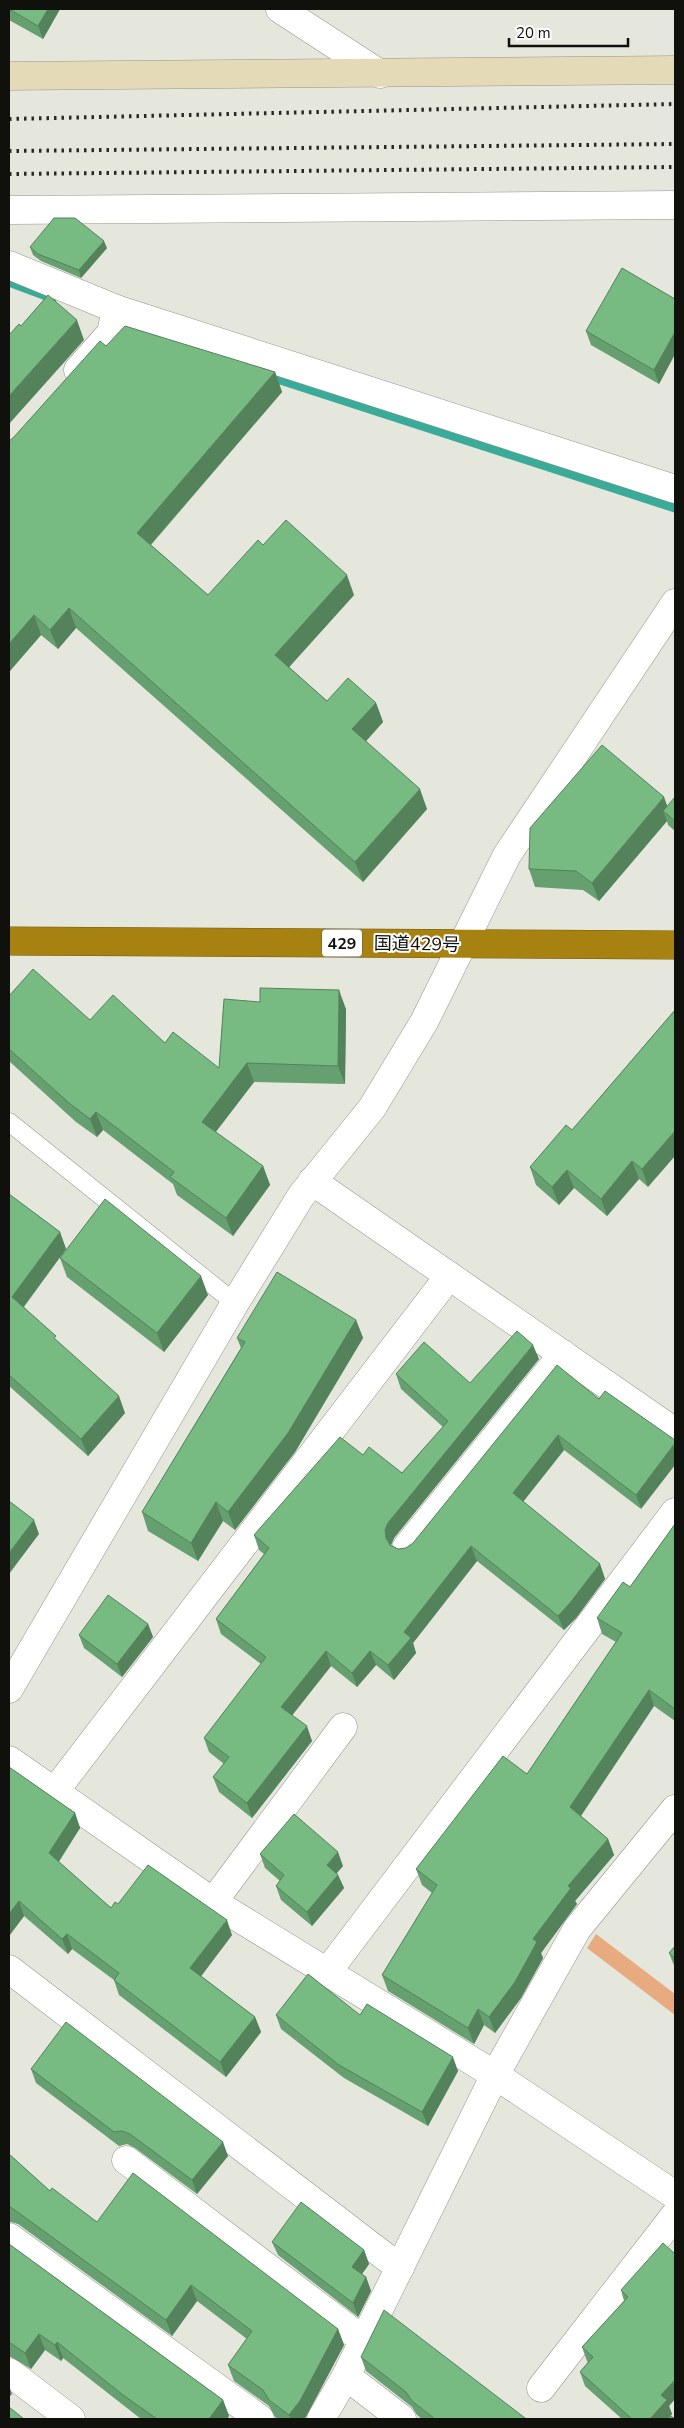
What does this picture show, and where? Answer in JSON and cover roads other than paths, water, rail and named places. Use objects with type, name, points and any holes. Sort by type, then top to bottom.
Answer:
[{"type":"highway","name":"国道429号","points":[[9,941],[675,945]]},
{"type":"street","points":[[280,9],[380,74]]},
{"type":"street","points":[[9,76],[675,70]]},
{"type":"street","points":[[9,210],[675,205]]},
{"type":"street","points":[[9,265],[114,319],[675,489]]},
{"type":"street","points":[[60,390],[114,319]]},
{"type":"street","points":[[9,1689],[235,1303],[312,1181],[372,1108],[424,1022],[465,944],[507,855],[675,603]]},
{"type":"street","points":[[312,1181],[675,1432]]},
{"type":"street","points":[[55,1791],[449,1276]]},
{"type":"street","points":[[406,1548],[563,1354]]},
{"type":"street","points":[[328,1971],[675,1512]]},
{"type":"street","points":[[213,1902],[343,1727]]},
{"type":"street","points":[[9,1760],[213,1902],[328,1971],[495,2076],[675,2194]]},
{"type":"street","points":[[321,2419],[346,2376],[495,2076],[578,1929],[675,1809]]},
{"type":"street","points":[[9,1969],[400,2268]]},
{"type":"street","points":[[126,2160],[363,2340]]},
{"type":"street","points":[[541,2388],[675,2215]]},
{"type":"street","points":[[9,2238],[260,2419]]},
{"type":"street","points":[[9,2372],[71,2419]]},
{"type":"street","points":[[346,2376],[402,2419]]},
{"type":"lane","points":[[9,1122],[235,1303]]},
{"type":"waterway","points":[[9,281],[52,297]]},
{"type":"waterway","points":[[262,373],[675,507]]},
{"type":"railway","points":[[9,119],[675,104]]},
{"type":"railway","points":[[9,151],[675,144]]},
{"type":"railway","points":[[9,174],[675,167]]}]
